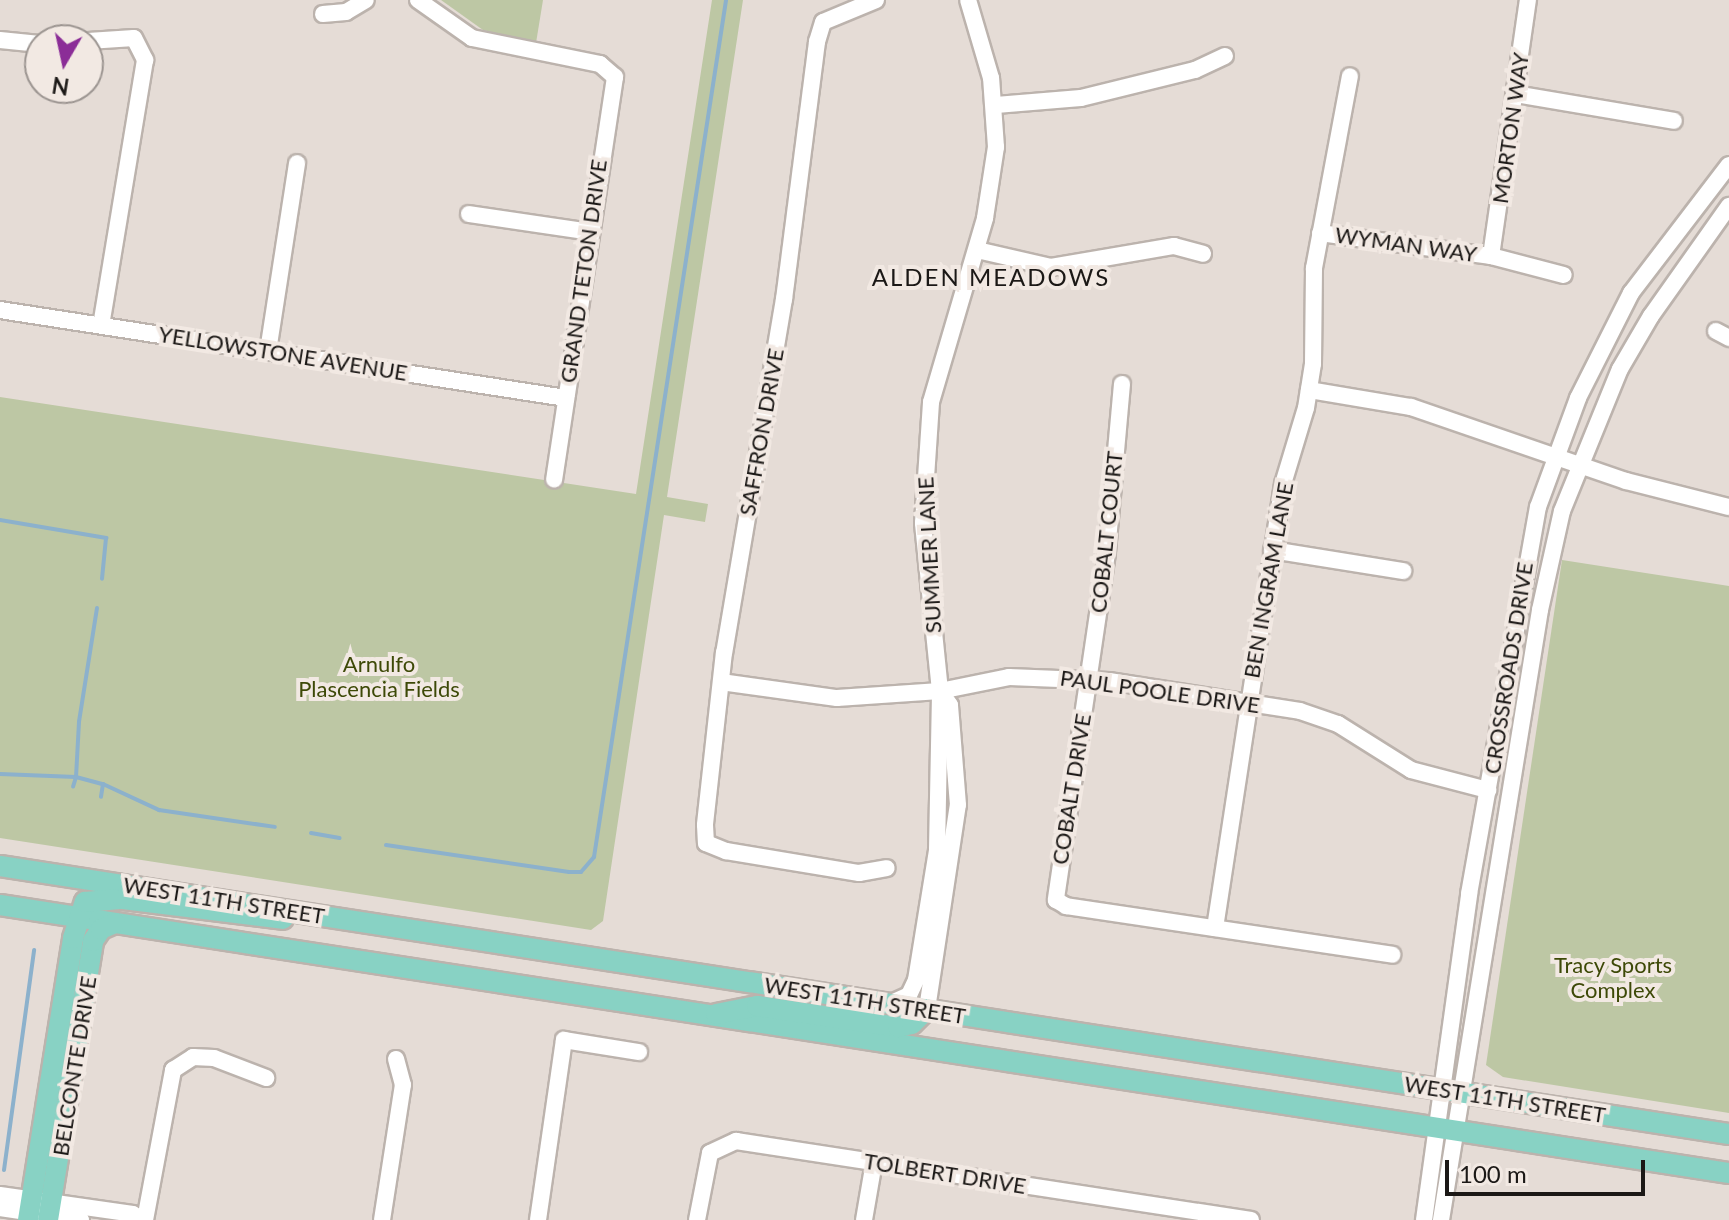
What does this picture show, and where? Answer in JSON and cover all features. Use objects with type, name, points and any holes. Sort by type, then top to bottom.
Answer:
[{"type":"main road","name":"WEST 11TH STREET","points":[[0,866],[1729,1134]]},
{"type":"main road","points":[[80,917],[85,902],[102,898],[258,920],[305,913]]},
{"type":"main road","name":"WEST 11TH STREET","points":[[0,905],[1729,1173]]},
{"type":"main road","name":"BELCONTE DRIVE","points":[[39,1211],[80,917]]},
{"type":"main road","name":"BELCONTE DRIVE","points":[[39,1211],[93,941],[101,929],[115,923]]},
{"type":"main road","points":[[712,1016],[757,1006],[898,1027],[912,1024],[927,1009]]},
{"type":"street","points":[[323,14],[346,12],[366,0]]},
{"type":"street","name":"GRAND TETON DRIVE","points":[[418,0],[472,38],[608,67],[615,85],[554,479]]},
{"type":"street","name":"SAFFRON DRIVE","points":[[876,0],[823,22],[721,682],[706,843],[726,851],[859,873],[887,868]]},
{"type":"street","name":"SUMMER LANE","points":[[889,1004],[913,989],[937,850],[940,691],[923,523],[924,466],[937,371],[977,250],[996,147],[996,105],[968,0]]},
{"type":"street","name":"MORTON WAY","points":[[1491,256],[1528,0]]},
{"type":"street","points":[[101,325],[145,60],[139,43],[125,36],[104,39]]},
{"type":"street","points":[[0,40],[24,42]]},
{"type":"street","points":[[996,105],[1081,98],[1195,70],[1225,56]]},
{"type":"street","name":"BEN INGRAM LANE","points":[[1215,928],[1283,484],[1309,390],[1320,233],[1350,76]]},
{"type":"street","points":[[1515,94],[1674,121]]},
{"type":"street","points":[[268,351],[297,163]]},
{"type":"street","name":"CROSSROADS DRIVE","points":[[1441,1220],[1446,1129],[1440,1089],[1522,578],[1555,456],[1631,293],[1729,165]]},
{"type":"street","name":"CROSSROADS DRIVE","points":[[1424,1220],[1446,1129],[1464,1093],[1543,590],[1578,464],[1609,390],[1651,316],[1729,206]]},
{"type":"street","points":[[469,214],[591,232]]},
{"type":"street","name":"WYMAN WAY","points":[[1320,233],[1491,256],[1564,275]]},
{"type":"street","points":[[977,250],[1051,267],[1174,246],[1203,254]]},
{"type":"street","name":"YELLOWSTONE AVENUE","points":[[0,310],[566,398]]},
{"type":"street","name":"COBALT COURT","points":[[1089,679],[1122,384]]},
{"type":"street","points":[[1309,390],[1411,407],[1578,464],[1729,507]]},
{"type":"street","points":[[1272,550],[1403,571]]},
{"type":"street","name":"PAUL POOLE DRIVE","points":[[721,682],[837,698],[940,691],[1009,677],[1089,679],[1248,703],[1338,724],[1411,770],[1488,790]]},
{"type":"street","name":"COBALT DRIVE","points":[[1089,679],[1056,900],[1215,928]]},
{"type":"street","name":"SUMMER LANE","points":[[927,1009],[958,805],[950,705],[940,691]]},
{"type":"street","points":[[1215,928],[1392,955]]},
{"type":"street","points":[[538,1220],[564,1040],[639,1052]]},
{"type":"street","points":[[0,1208],[133,1214],[142,1220],[173,1070],[193,1057],[214,1058],[266,1078]]},
{"type":"street","points":[[382,1220],[403,1085],[396,1059]]},
{"type":"street","name":"TOLBERT DRIVE","points":[[697,1220],[710,1153],[728,1142],[1251,1220]]},
{"type":"street","points":[[864,1220],[874,1162]]},
{"type":"street","points":[[0,1195],[39,1211],[81,1220]]},
{"type":"green space","points":[[441,0],[543,0],[536,43],[483,30]]},
{"type":"green space","name":"Arnulfo Plascencia Fields","points":[[712,0],[743,0],[667,497],[708,504],[705,522],[664,515],[603,921],[591,930],[0,838],[0,397],[636,494]]},
{"type":"green space","name":"Tracy Sports Complex","points":[[1562,560],[1729,586],[1729,1113],[1503,1077],[1486,1065]]},
{"type":"waterway","points":[[386,845],[569,872],[581,872],[594,857],[726,0]]},
{"type":"waterway","points":[[0,520],[106,538],[102,579]]},
{"type":"waterway","points":[[97,608],[79,722],[76,777],[103,784],[101,797]]},
{"type":"waterway","points":[[0,774],[76,777],[73,787]]},
{"type":"waterway","points":[[103,784],[159,810],[275,827]]},
{"type":"waterway","points":[[311,833],[340,838]]},
{"type":"waterway","points":[[4,1170],[34,950]]},
{"type":"district","name":"ALDEN MEADOWS","points":[[991,277]]}]
